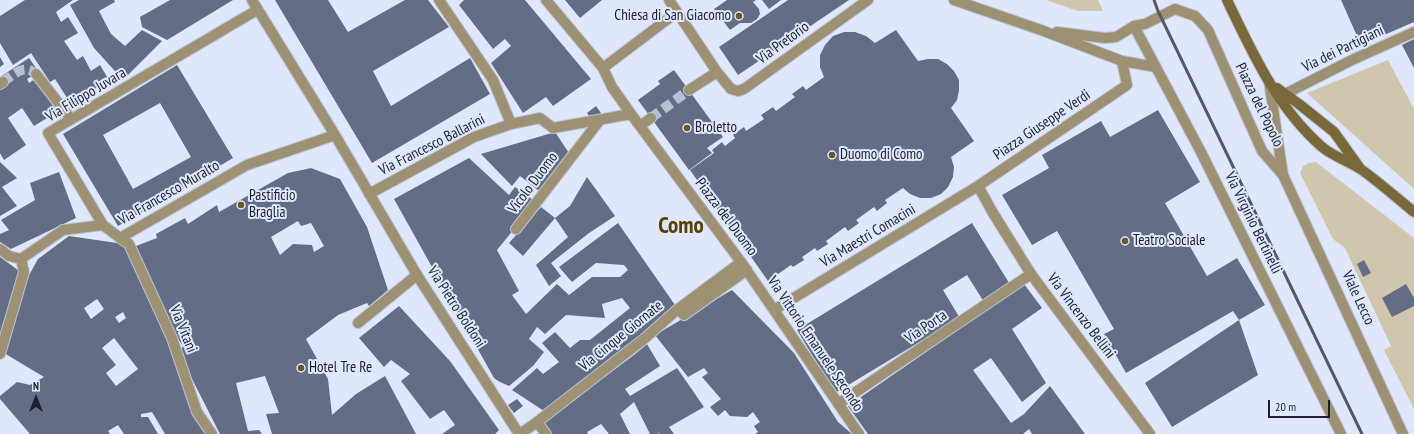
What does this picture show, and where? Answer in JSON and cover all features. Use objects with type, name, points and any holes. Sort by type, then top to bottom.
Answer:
[{"type":"main road","name":"Piazza del Popolo","points":[[1227,0],[1256,60],[1269,82]]},
{"type":"main road","points":[[1269,82],[1334,132],[1360,169]]},
{"type":"main road","points":[[1269,82],[1296,119],[1319,143],[1329,151],[1360,169],[1414,212]]},
{"type":"street","name":"Via Pietro Boldoni","points":[[252,0],[335,135],[417,275],[519,434]]},
{"type":"street","points":[[439,0],[493,80],[510,124]]},
{"type":"street","name":"Piazza del Duomo","points":[[546,0],[603,68],[612,87],[631,114],[744,266]]},
{"type":"street","points":[[669,0],[717,72],[689,90]]},
{"type":"street","name":"Via Pretorio","points":[[717,72],[731,89],[738,91],[744,89],[868,0]]},
{"type":"street","points":[[954,0],[1041,30],[1122,61],[1156,67]]},
{"type":"street","points":[[1041,30],[1105,38],[1116,37],[1134,26],[1145,24],[1176,4]]},
{"type":"street","name":"Piazza del Popolo","points":[[1176,4],[1195,16],[1208,30],[1262,151],[1283,175]]},
{"type":"street","name":"Via Filippo Juvara","points":[[103,225],[48,133],[257,10]]},
{"type":"street","points":[[603,68],[677,12]]},
{"type":"street","name":"Via Virginio Bertinelli","points":[[1134,26],[1201,152],[1341,434]]},
{"type":"street","name":"Via dei Partigiani","points":[[1285,94],[1352,60],[1414,32]]},
{"type":"street","name":"Piazza Giuseppe Verdi","points":[[978,186],[1128,85],[1122,61]]},
{"type":"street","points":[[36,74],[72,119]]},
{"type":"street","name":"Piazza del Popolo","points":[[1269,82],[1283,175]]},
{"type":"street","points":[[600,120],[631,114]]},
{"type":"street","name":"Via Francesco Ballarini","points":[[369,194],[474,137],[510,124],[540,118],[553,128],[600,120]]},
{"type":"street","points":[[640,126],[651,118]]},
{"type":"street","name":"Vicolo Duomo","points":[[516,229],[600,120]]},
{"type":"street","name":"Via Francesco Muralto","points":[[21,259],[63,230],[103,225],[120,238],[247,165],[335,135]]},
{"type":"street","name":"Viale Lecco","points":[[1283,175],[1404,434]]},
{"type":"street","name":"Via Vincenzo Bellini","points":[[978,186],[1031,274],[1150,434]]},
{"type":"street","name":"Via Maestri Comacini","points":[[774,310],[978,186]]},
{"type":"street","name":"Via Vitani","points":[[120,238],[128,244],[172,338],[197,412],[212,434]]},
{"type":"street","points":[[0,249],[9,256],[21,259],[24,272],[0,354]]},
{"type":"street","name":"Via Cinque Giornate","points":[[519,434],[537,422],[644,339],[678,309],[744,266]]},
{"type":"street","name":"Via Vittorio Emanuele Secondo","points":[[744,266],[859,434]]},
{"type":"street","name":"Via Porta","points":[[838,404],[1031,274]]},
{"type":"street","points":[[358,324],[417,275]]},
{"type":"street","points":[[537,422],[546,434]]},
{"type":"shaded area","points":[[1046,0],[1098,0],[1103,11],[1078,11]]},
{"type":"shaded area","points":[[1388,60],[1414,109],[1414,189],[1307,93]]},
{"type":"shaded area","points":[[1316,162],[1414,238],[1414,409],[1384,350],[1391,346],[1345,248],[1333,239],[1300,173],[1303,166]]},
{"type":"building","points":[[25,0],[73,0],[56,12],[61,22],[68,17],[78,33],[64,41],[77,60],[83,56],[91,71],[100,65],[109,80],[71,104],[55,79],[50,82],[31,53],[13,65],[0,43],[0,16]]},
{"type":"building","points":[[79,0],[114,0],[115,2],[99,11],[111,34],[125,46],[142,30],[162,41],[123,80],[94,48],[70,5]]},
{"type":"building","points":[[170,0],[233,0],[167,40],[142,27],[140,17]]},
{"type":"building","points":[[275,0],[328,0],[348,32],[405,0],[428,0],[449,27],[373,71],[391,106],[470,58],[490,94],[372,163]]},
{"type":"building","points":[[464,0],[525,0],[591,79],[553,106],[546,97],[523,113],[491,63],[511,46],[505,39],[493,49],[459,5]]},
{"type":"building","points":[[565,0],[602,0],[580,18]]},
{"type":"building","name":"Chiesa di San Giacomo","points":[[727,0],[756,0],[753,2],[759,9],[760,14],[757,19],[751,23],[740,23],[730,30],[714,9]]},
{"type":"building","name":"Chiesa di San Giacomo","points":[[762,0],[781,0],[769,9]]},
{"type":"building","points":[[788,0],[849,0],[738,75],[719,47]]},
{"type":"building","points":[[1341,0],[1414,0],[1414,22],[1361,45]]},
{"type":"building","name":"Duomo di Como","points":[[896,30],[918,61],[938,59],[947,64],[954,71],[959,80],[959,90],[957,100],[951,108],[974,141],[951,157],[954,167],[953,177],[948,187],[941,194],[931,198],[920,198],[910,194],[903,188],[885,200],[887,203],[877,211],[874,207],[856,220],[859,223],[848,231],[845,227],[826,241],[828,244],[817,251],[815,248],[802,257],[804,260],[793,267],[791,265],[768,281],[690,170],[714,153],[712,150],[722,142],[725,146],[735,138],[733,135],[744,127],[746,131],[764,119],[761,115],[773,107],[776,111],[795,97],[792,94],[803,86],[806,90],[824,77],[820,67],[820,55],[825,45],[833,36],[844,32],[855,32],[866,36],[875,43]]},
{"type":"building","points":[[1414,39],[1414,68],[1402,45]]},
{"type":"building","points":[[0,57],[4,64],[0,67]]},
{"type":"building","points":[[29,58],[39,72],[27,79],[29,83],[35,79],[57,112],[34,126],[22,108],[8,118],[26,145],[4,160],[0,153],[0,88],[4,85],[0,77]]},
{"type":"building","points":[[177,65],[233,158],[118,226],[63,134]],"holes":[[[160,103],[191,157],[133,189],[103,135]]]},
{"type":"building","name":"Broletto","points":[[674,70],[723,137],[707,148],[712,153],[689,170],[638,100],[660,84],[658,81]]},
{"type":"building","points":[[596,106],[601,113],[592,120],[587,113]]},
{"type":"building","name":"Teatro Sociale","points":[[1158,110],[1200,182],[1165,203],[1207,276],[1237,258],[1265,305],[1239,320],[1233,311],[1126,373],[1104,334],[1114,329],[1057,231],[1032,245],[1002,195],[1049,168],[1042,155],[1101,121],[1110,137]]},
{"type":"building","points":[[555,132],[571,156],[543,194],[520,176],[512,186],[481,154]]},
{"type":"building","points":[[469,158],[509,195],[515,187],[536,202],[497,250],[519,291],[512,295],[526,314],[557,284],[569,295],[592,277],[620,277],[628,270],[624,265],[596,263],[572,282],[559,267],[618,223],[675,305],[651,327],[544,411],[512,390],[537,368],[543,374],[559,362],[542,343],[555,332],[570,348],[580,340],[590,340],[630,308],[622,298],[602,304],[605,318],[566,315],[545,334],[537,327],[529,339],[544,352],[533,366],[509,386],[494,378],[394,199]]},
{"type":"building","points":[[0,162],[17,178],[2,187],[17,206],[0,216]]},
{"type":"building","points":[[311,168],[340,179],[367,227],[388,290],[369,306],[367,303],[338,315],[306,339],[328,379],[332,415],[356,394],[385,376],[416,434],[272,434],[266,414],[279,413],[265,376],[236,383],[248,431],[259,430],[262,434],[220,434],[187,369],[181,351],[183,346],[168,324],[149,282],[136,246],[157,238],[156,234],[185,218],[188,224],[217,205],[219,212],[288,173]],"holes":[[[298,221],[301,226],[311,223],[324,246],[314,252],[312,245],[293,244],[280,255],[271,237]]]},
{"type":"building","points":[[59,172],[76,218],[11,249],[0,242],[0,234],[9,230],[1,220],[35,200],[30,183]]},
{"type":"building","points":[[587,177],[615,216],[589,233],[551,263],[561,276],[549,286],[536,265],[568,237],[555,218],[570,206]]},
{"type":"building","points":[[541,207],[555,218],[523,256],[509,243]]},
{"type":"building","points":[[972,223],[1011,286],[984,302],[967,275],[943,290],[961,320],[932,337],[931,335],[835,393],[797,330]]},
{"type":"building","points":[[69,236],[124,244],[210,434],[165,434],[152,412],[141,414],[141,417],[148,417],[158,434],[124,434],[118,425],[108,431],[110,434],[30,434],[0,399],[0,396],[17,382],[30,385],[44,377],[4,353],[28,277],[38,259]],"holes":[[[97,299],[104,309],[91,319],[84,308]],[[123,312],[126,318],[119,323],[115,317]],[[114,338],[138,369],[116,386],[106,373],[116,365],[102,348]]]},
{"type":"building","points":[[0,257],[22,273],[0,339]]},
{"type":"building","points":[[1364,260],[1371,273],[1363,277],[1357,264]]},
{"type":"building","points":[[1024,284],[1042,308],[1012,329],[1046,383],[1022,402],[991,358],[973,370],[1011,423],[1024,414],[1050,386],[1085,434],[1032,434],[1029,429],[1023,434],[868,434],[848,406]]},
{"type":"building","points":[[1406,284],[1414,298],[1414,306],[1392,317],[1382,298]]},
{"type":"building","points":[[732,290],[794,353],[838,422],[852,434],[755,434],[758,432],[754,426],[760,422],[753,412],[747,417],[730,416],[725,410],[718,416],[710,407],[721,399],[702,377],[708,373],[704,368],[688,377],[655,335]]},
{"type":"building","points":[[399,306],[450,361],[499,430],[495,434],[442,434],[455,425],[444,410],[430,419],[401,381],[410,374],[391,360],[384,367],[359,338]]},
{"type":"building","points":[[1239,320],[1258,375],[1172,427],[1145,383]]},
{"type":"building","points":[[647,344],[660,366],[625,389],[630,396],[677,368],[704,407],[669,427],[674,434],[658,434],[661,431],[657,434],[650,434],[634,402],[620,414],[630,434],[609,434],[601,424],[587,432],[588,434],[551,434],[543,422]]},
{"type":"building","points":[[517,399],[523,406],[514,413],[508,405]]},
{"type":"tunnel","points":[[3,82],[15,73],[23,70],[32,71],[36,74]]},
{"type":"tunnel","points":[[651,118],[689,90]]},
{"type":"railway","points":[[1154,0],[1362,434]]},
{"type":"place","name":"Chiesa di San Giacomo","points":[[739,16]]},
{"type":"place","name":"Broletto","points":[[687,128]]},
{"type":"place","name":"Duomo di Como","points":[[832,155]]},
{"type":"place","name":"Pastificio Braglia","points":[[241,205]]},
{"type":"place","name":"Teatro Sociale","points":[[1125,241]]},
{"type":"place","name":"Hotel Tre Re","points":[[301,368]]},
{"type":"district","name":"Como","points":[[681,226]]}]
